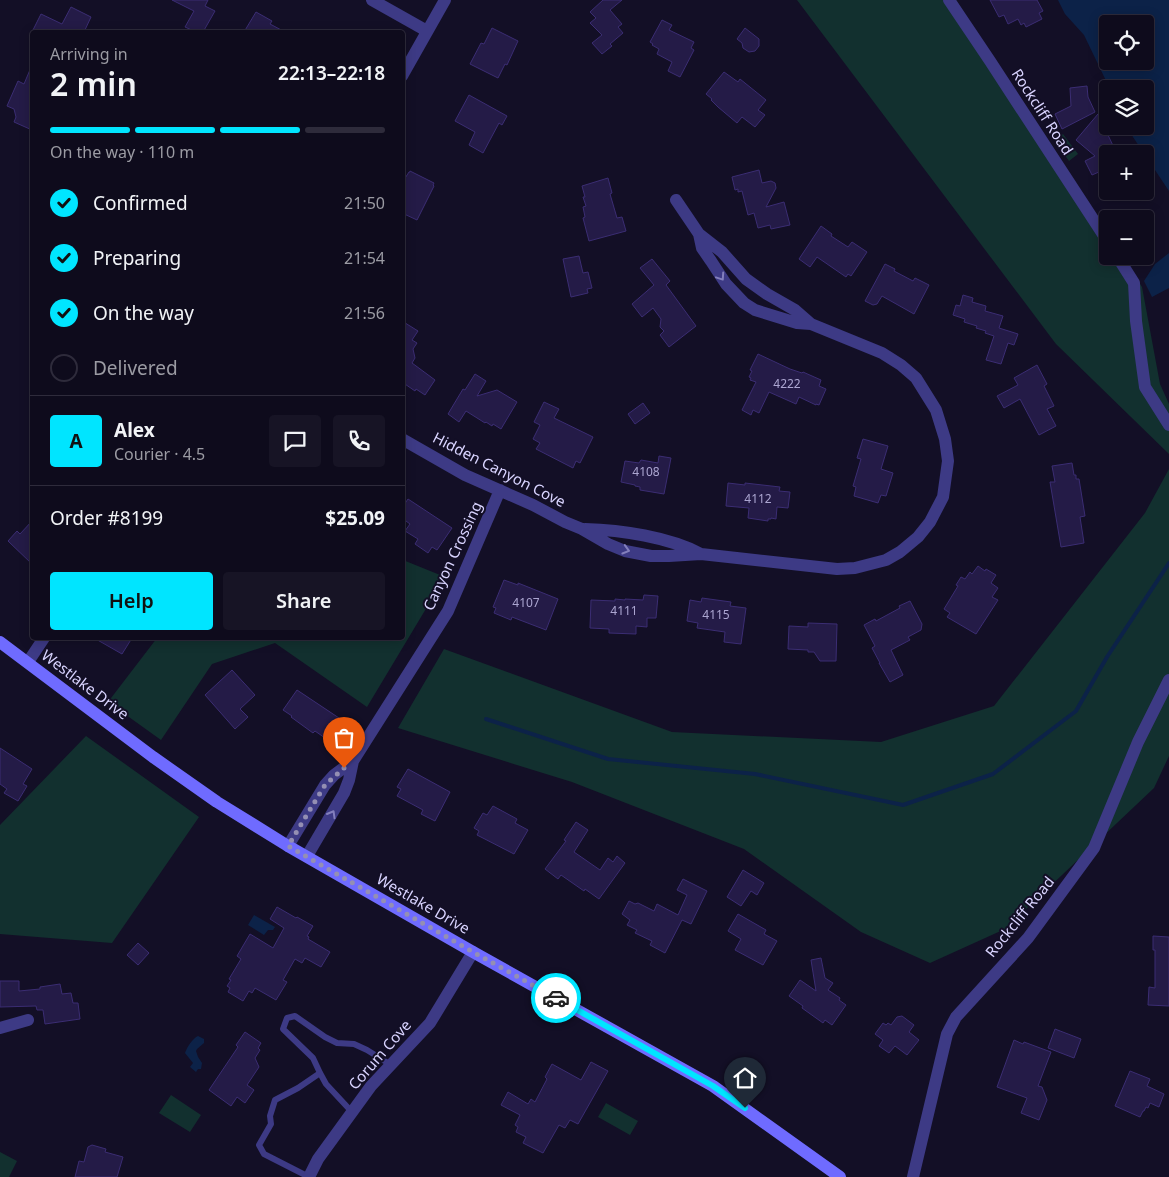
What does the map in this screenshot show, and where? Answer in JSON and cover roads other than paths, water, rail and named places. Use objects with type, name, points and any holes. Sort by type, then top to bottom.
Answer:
[{"type":"street","points":[[372,0],[427,31]]},
{"type":"street","points":[[405,71],[444,0]]},
{"type":"street","name":"Rockcliff Road","points":[[949,0],[1099,228]]},
{"type":"street","name":"Hidden Canyon Cove","points":[[676,200],[700,234],[722,252],[746,279],[795,310],[811,324]]},
{"type":"street","name":"Hidden Canyon Cove","points":[[405,441],[465,474],[533,505],[625,551],[651,556],[701,554],[837,569],[855,568],[872,564],[886,560],[900,552],[918,537],[930,522],[943,497],[948,461],[945,439],[936,410],[916,378],[901,365],[882,353],[811,324],[755,310],[744,303],[726,284],[702,248],[700,234]]},
{"type":"street","points":[[1123,265],[1134,283],[1136,321],[1145,387],[1169,424]]},
{"type":"street","name":"Canyon Crossing","points":[[307,856],[344,793],[353,761],[448,611],[500,490]]},
{"type":"street","name":"Hidden Canyon Cove","points":[[582,529],[664,540],[688,547],[701,554]]},
{"type":"street","points":[[28,662],[43,640]]},
{"type":"street","name":"Westlake Drive","points":[[0,642],[153,757],[217,802],[288,846],[473,952],[713,1086],[840,1177]]},
{"type":"street","name":"Rockcliff Road","points":[[913,1177],[947,1034],[956,1017],[1028,938],[1094,848],[1138,742],[1169,680]]},
{"type":"street","name":"Canyon Crossing","points":[[288,846],[325,785],[334,775],[353,761]]},
{"type":"street","name":"Corum Cove","points":[[309,1177],[318,1159],[371,1086],[430,1022],[473,952]]},
{"type":"street","points":[[0,1028],[28,1020]]},
{"type":"lane","points":[[352,1112],[326,1084],[313,1058],[283,1028],[286,1018],[295,1016],[332,1040],[338,1043],[354,1044],[391,1065]]},
{"type":"lane","points":[[309,1177],[264,1154],[259,1144],[271,1124],[270,1116],[275,1100],[298,1088],[320,1073]]},
{"type":"water","points":[[1058,0],[1169,0],[1169,191],[1154,168],[1154,145],[1138,145],[1132,135],[1154,135],[1154,80],[1106,80],[1101,70],[1154,70],[1154,15],[1099,15],[1099,66],[1084,35],[1065,14]]},
{"type":"water","points":[[1169,253],[1169,288],[1152,297],[1144,281],[1155,264]]},
{"type":"water","points":[[254,915],[275,927],[273,930],[268,930],[264,935],[248,925]]},
{"type":"water","points":[[198,1036],[204,1039],[204,1043],[196,1051],[202,1063],[201,1069],[198,1069],[196,1072],[190,1067],[193,1063],[185,1053],[190,1043]]},
{"type":"waterway","points":[[486,719],[608,759],[755,774],[903,805],[993,774],[1076,711],[1107,657],[1169,563]]}]
